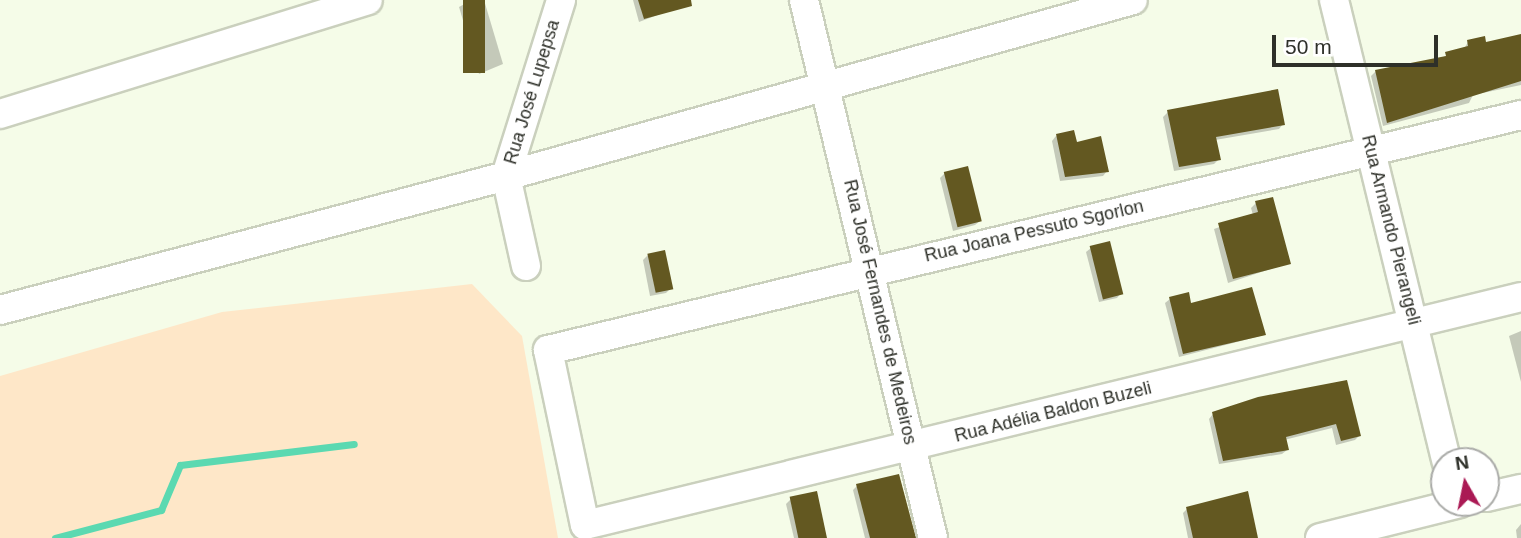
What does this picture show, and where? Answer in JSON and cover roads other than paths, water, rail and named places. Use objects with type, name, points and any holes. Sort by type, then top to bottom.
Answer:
[{"type":"street","points":[[0,114],[368,0]]},
{"type":"street","name":"Rua José Lupepsa","points":[[526,265],[506,176],[561,0]]},
{"type":"street","name":"Rua José Fernandes de Medeiros","points":[[804,0],[933,538]]},
{"type":"street","points":[[0,310],[506,176],[1133,0]]},
{"type":"street","name":"Rua Armando Pierangeli","points":[[1334,0],[1443,447]]},
{"type":"street","name":"Rua Joana Pessuto Sgorlon","points":[[585,525],[548,350],[870,270],[1521,115]]},
{"type":"street","name":"Rua Adélia Baldon Buzeli","points":[[585,525],[1521,297]]},
{"type":"street","points":[[1500,494],[1521,489]]},
{"type":"street","points":[[1320,538],[1430,510]]},
{"type":"waterway","points":[[55,538],[161,510],[180,465],[354,444]]}]
